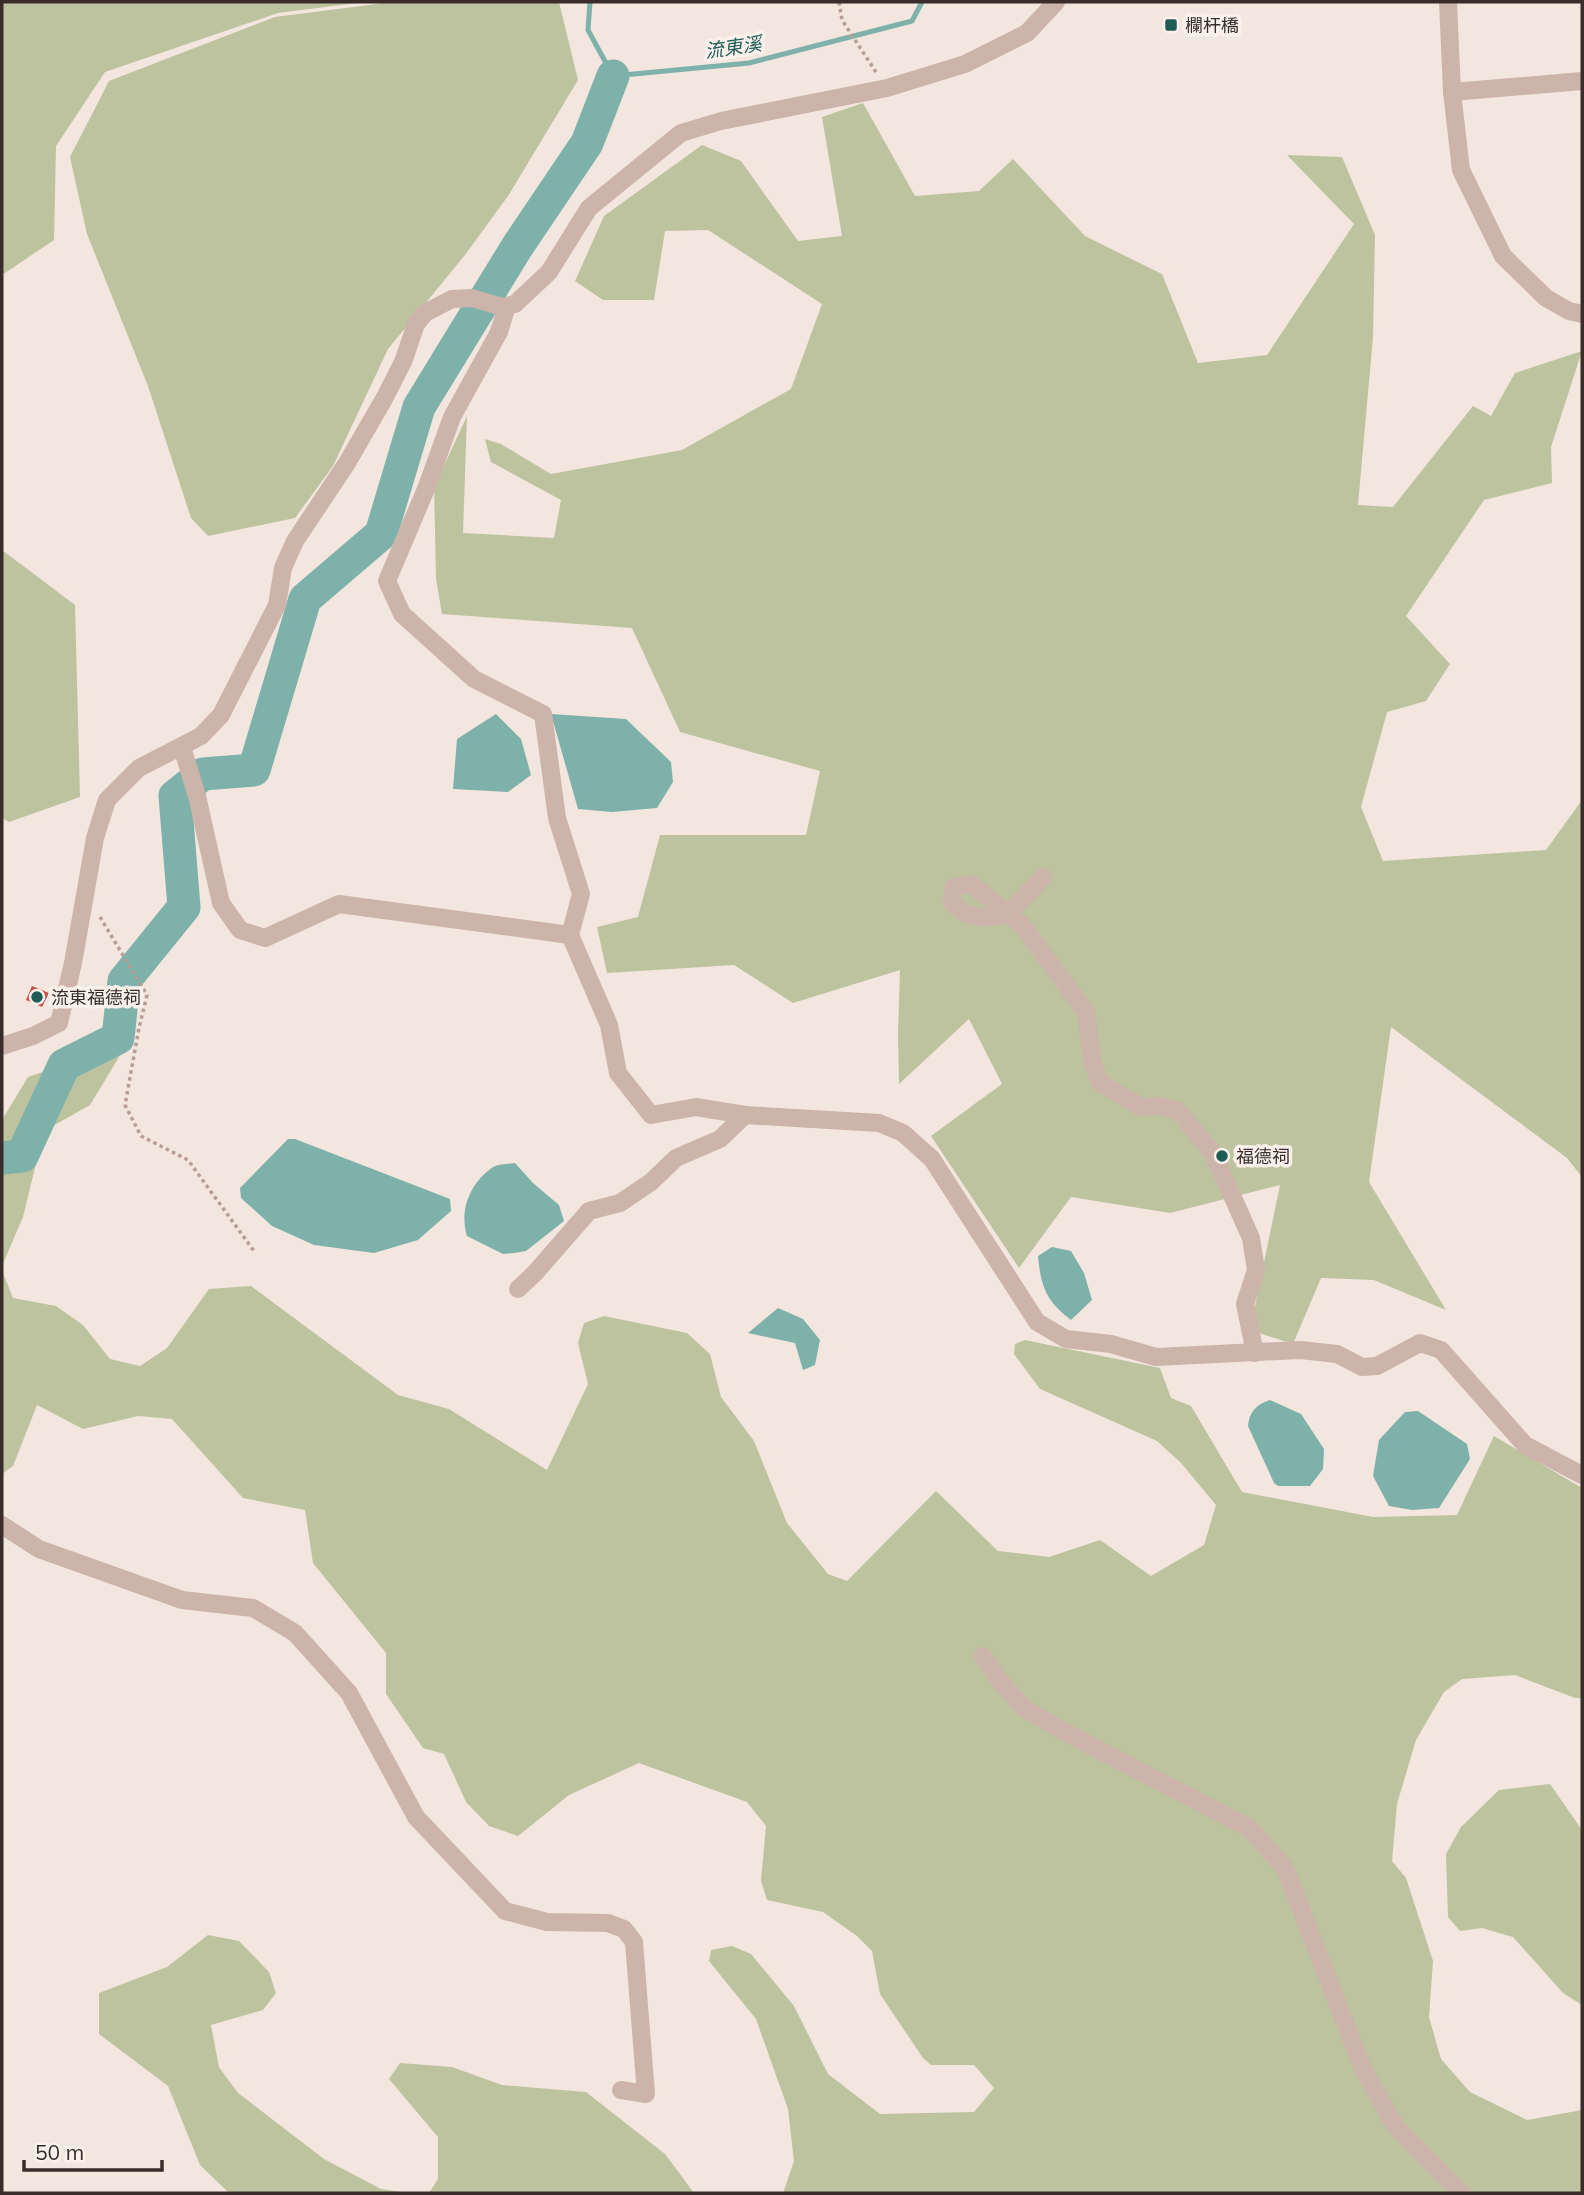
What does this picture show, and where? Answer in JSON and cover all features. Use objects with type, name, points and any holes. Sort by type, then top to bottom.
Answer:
[{"type":"street","points":[[2,1046],[33,1036],[59,1023],[73,964],[95,838],[107,800],[139,768],[201,736],[221,715],[277,605],[283,568],[295,541],[347,463],[384,399],[403,362],[416,324],[425,313],[452,299],[472,298],[504,307],[515,304],[549,272],[589,208],[681,133],[721,121],[887,88],[965,64],[1027,33],[1056,2]]},
{"type":"street","points":[[1448,2],[1452,92],[1461,170],[1503,256],[1546,298],[1569,311],[1582,313]]},
{"type":"street","points":[[1452,92],[1582,81]]},
{"type":"street","points":[[504,307],[499,332],[452,417],[426,489],[387,581],[402,614],[474,679],[543,714],[557,818],[581,894],[570,935],[610,1025],[618,1073],[651,1115],[696,1107],[745,1115],[879,1123],[903,1133],[932,1159],[1037,1322],[1066,1339],[1111,1344],[1156,1357],[1300,1350],[1337,1354],[1362,1367],[1377,1366],[1420,1343],[1441,1350],[1525,1445],[1582,1475]]},
{"type":"street","points":[[181,747],[197,796],[221,903],[240,930],[265,938],[339,904],[570,935]]},
{"type":"street","points":[[1043,877],[1007,914],[1022,926],[1086,1012],[1092,1060],[1100,1083],[1141,1107],[1159,1106],[1178,1111],[1213,1153],[1251,1238],[1256,1270],[1245,1304],[1255,1353]]},
{"type":"street","points":[[518,1289],[589,1211],[620,1203],[651,1182],[676,1158],[720,1139],[745,1115]]},
{"type":"street","points":[[2,1525],[39,1549],[182,1600],[253,1608],[295,1633],[349,1693],[416,1817],[505,1911],[547,1922],[608,1923],[624,1928],[634,1942],[646,2094],[621,2091]]},
{"type":"street","points":[[983,1656],[1024,1708],[1249,1828],[1285,1868],[1363,2070],[1379,2101],[1396,2127],[1461,2193]]},
{"type":"path","points":[[839,2],[842,20],[879,76]]},
{"type":"path","points":[[110,934],[147,995],[125,1105],[141,1136],[188,1160],[254,1251]]},
{"type":"green space","points":[[2,2],[365,2],[278,13],[105,72],[56,146],[54,240],[2,275]]},
{"type":"green space","points":[[392,2],[559,2],[578,80],[508,196],[465,255],[388,349],[333,466],[295,518],[208,536],[191,518],[148,386],[87,234],[70,157],[109,81],[275,17]]},
{"type":"green space","points":[[863,103],[915,196],[979,191],[1013,159],[1085,236],[1162,274],[1198,363],[1267,355],[1354,224],[1287,155],[1342,157],[1375,235],[1373,337],[1358,505],[1393,507],[1473,406],[1491,416],[1515,373],[1582,351],[1551,447],[1552,483],[1484,500],[1406,616],[1450,664],[1426,701],[1387,712],[1361,807],[1383,861],[1546,850],[1582,800],[1582,1177],[1567,1158],[1391,1027],[1369,1182],[1446,1310],[1374,1280],[1321,1278],[1293,1344],[1250,1330],[1280,1185],[1170,1213],[1071,1197],[1019,1268],[931,1136],[1002,1084],[969,1019],[899,1084],[900,970],[793,1003],[734,965],[607,973],[597,927],[638,917],[660,835],[806,835],[820,771],[680,732],[632,628],[442,614],[436,579],[434,487],[467,416],[463,533],[554,538],[561,500],[491,462],[485,439],[501,444],[551,474],[682,450],[791,389],[822,304],[708,230],[665,231],[654,300],[603,300],[575,281],[604,216],[702,145],[741,161],[798,241],[842,236],[822,117]]},
{"type":"green space","points":[[2,550],[75,605],[80,797],[9,822],[2,818]]},
{"type":"green space","points":[[113,1048],[119,1057],[90,1105],[44,1131],[23,1217],[2,1266],[2,1120],[28,1077]]},
{"type":"green space","points":[[2,1271],[13,1298],[56,1306],[83,1325],[110,1359],[140,1366],[167,1348],[209,1289],[251,1286],[398,1395],[449,1409],[547,1470],[588,1384],[578,1343],[584,1323],[604,1316],[687,1333],[710,1354],[721,1397],[754,1441],[787,1523],[828,1574],[847,1581],[936,1491],[998,1551],[1049,1557],[1100,1540],[1151,1576],[1204,1545],[1216,1505],[1181,1463],[1157,1441],[1040,1389],[1014,1354],[1015,1344],[1025,1340],[1160,1368],[1171,1398],[1191,1406],[1242,1492],[1373,1517],[1457,1515],[1494,1436],[1582,1488],[1582,1698],[1575,1698],[1515,1675],[1462,1679],[1444,1692],[1416,1740],[1397,1804],[1392,1861],[1406,1878],[1433,1961],[1429,2017],[1441,2059],[1470,2092],[1527,2120],[1582,2110],[1582,2193],[783,2193],[794,2161],[788,2109],[756,2019],[709,1961],[711,1950],[732,1946],[751,1954],[794,2006],[828,2074],[880,2114],[974,2112],[994,2088],[974,2065],[931,2065],[923,2058],[880,1994],[872,1951],[857,1936],[823,1912],[767,1900],[761,1881],[766,1826],[747,1802],[639,1763],[569,1795],[518,1836],[489,1826],[466,1802],[444,1754],[423,1748],[386,1694],[386,1653],[313,1563],[305,1510],[243,1498],[172,1419],[138,1416],[83,1429],[37,1405],[13,1466],[2,1474]]},
{"type":"green space","points":[[1550,1784],[1582,1830],[1582,2005],[1563,1993],[1513,1937],[1482,1928],[1460,1931],[1448,1917],[1446,1854],[1461,1827],[1499,1790]]},
{"type":"green space","points":[[208,1935],[239,1941],[269,1972],[276,1993],[263,2010],[211,2025],[219,2067],[238,2093],[324,2159],[381,2189],[408,2193],[229,2193],[200,2165],[168,2086],[99,2034],[99,1993],[167,1967]]},
{"type":"green space","points":[[400,2063],[452,2067],[502,2085],[586,2092],[665,2154],[694,2193],[429,2193],[438,2179],[438,2137],[389,2079]]},
{"type":"water","points":[[496,714],[521,739],[531,775],[508,792],[453,789],[457,739]]},
{"type":"water","points":[[551,714],[626,719],[671,762],[673,782],[657,808],[612,812],[578,809]]},
{"type":"water","points":[[288,1139],[295,1139],[450,1199],[451,1211],[418,1240],[374,1253],[314,1245],[272,1226],[241,1198],[240,1188]]},
{"type":"water","points":[[515,1163],[559,1205],[564,1221],[526,1251],[503,1254],[467,1236],[464,1216],[468,1198],[485,1173],[495,1166]]},
{"type":"water","points":[[1052,1247],[1071,1251],[1084,1273],[1092,1300],[1071,1320],[1050,1300],[1041,1276],[1038,1256]]},
{"type":"water","points":[[778,1308],[803,1319],[820,1340],[815,1365],[803,1370],[795,1343],[748,1333]]},
{"type":"water","points":[[1270,1400],[1301,1414],[1324,1449],[1323,1469],[1310,1486],[1278,1486],[1274,1483],[1248,1426],[1254,1409]]},
{"type":"water","points":[[1418,1411],[1467,1444],[1470,1459],[1439,1508],[1412,1510],[1389,1506],[1373,1476],[1379,1440],[1405,1412]]},
{"type":"building","name":"流東福德祠","points":[[32,986],[49,993],[42,1007],[26,1000]]},
{"type":"waterway","name":"流東溪","points":[[590,2],[588,30],[613,76],[749,63],[912,21],[922,2]]},
{"type":"waterway","points":[[2,1158],[22,1156],[64,1065],[118,1038],[124,981],[184,907],[175,796],[203,774],[254,770],[305,599],[381,534],[419,407],[517,247],[587,143],[613,76]]},
{"type":"place","name":"欄杆橋","points":[[1171,25]]},
{"type":"place","name":"流東福德祠","points":[[37,997]]},
{"type":"place","name":"福德祠","points":[[1222,1156]]}]
